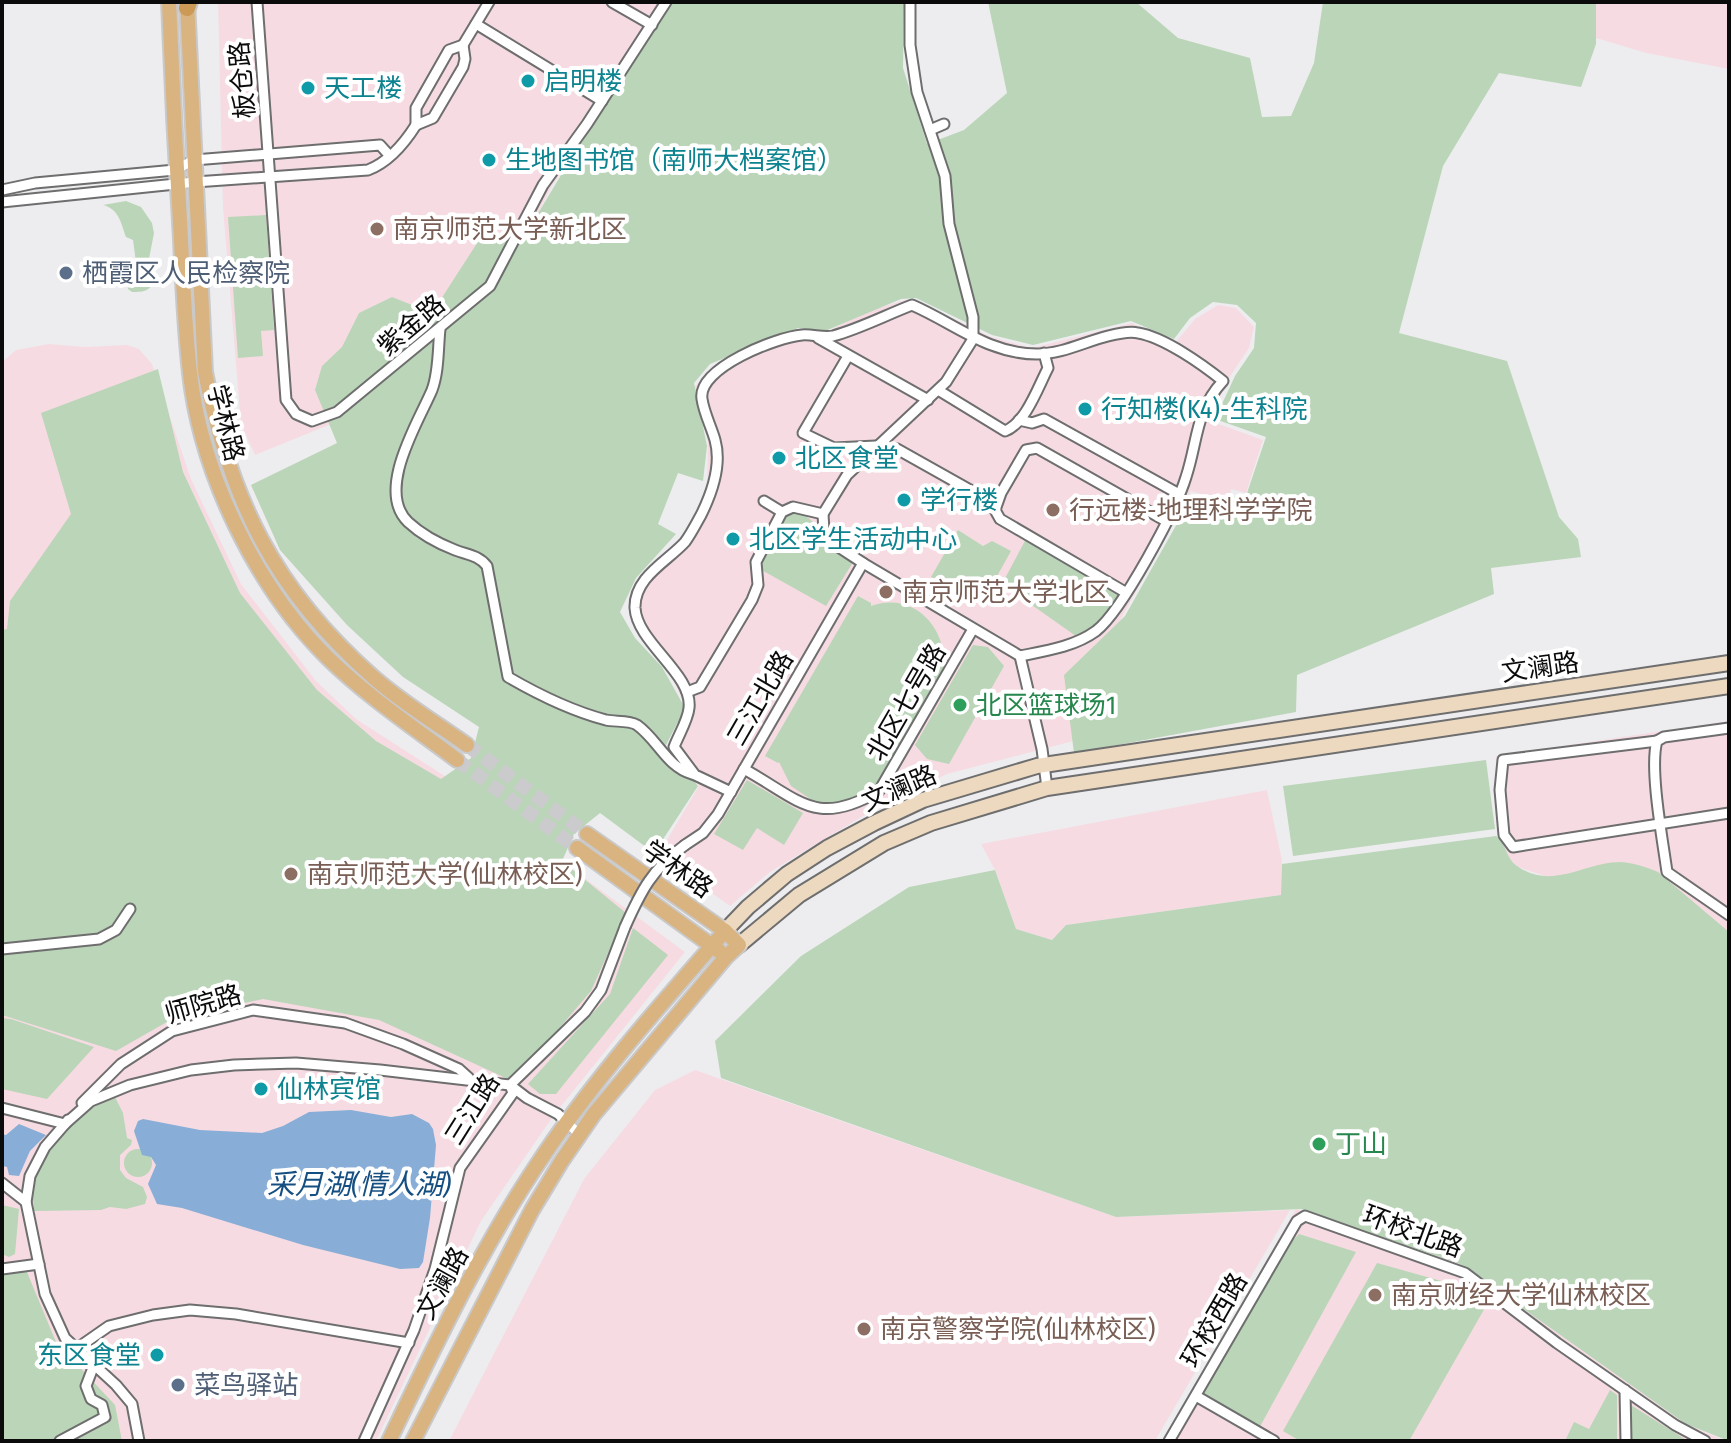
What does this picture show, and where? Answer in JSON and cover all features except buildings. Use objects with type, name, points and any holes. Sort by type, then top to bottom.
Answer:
[{"type":"main road","name":"学林路","points":[[169,2],[175,170],[190,374],[212,471],[257,563],[291,615],[327,657],[365,691],[457,760]]},
{"type":"main road","name":"学林路","points":[[188,4],[205,372],[215,426],[244,507],[269,554],[305,606],[338,645],[376,679],[467,745]]},
{"type":"main road","name":"文澜路","points":[[389,1441],[432,1352],[516,1198],[566,1123],[604,1072],[725,931],[787,874],[827,848],[923,800],[1042,766],[1729,663]]},
{"type":"main road","name":"文澜路","points":[[413,1441],[532,1210],[594,1114],[726,957],[799,895],[884,843],[931,823],[1047,788],[1729,686]]},
{"type":"main road","name":"学林路","points":[[587,834],[725,931],[739,945]]},
{"type":"main road","name":"学林路","points":[[577,848],[726,957]]},
{"type":"street","name":"板仓路","points":[[257,2],[270,154]]},
{"type":"street","points":[[2,202],[195,182],[368,170],[383,164],[404,144],[416,125],[416,108],[449,50],[463,45],[489,2]]},
{"type":"street","points":[[612,2],[652,25]]},
{"type":"street","name":"紫金路","points":[[270,154],[286,400],[296,414],[312,421],[337,412],[490,286],[543,185],[666,2]]},
{"type":"street","points":[[695,775],[674,747],[689,708],[687,692],[661,652],[645,636],[635,607],[642,583],[686,541],[702,513],[717,472],[716,443],[701,396],[704,383],[715,371],[779,340],[811,335],[830,337],[912,305],[973,339],[1005,349],[1044,353],[1137,332],[1189,357],[1223,381],[1210,397],[1197,426],[1187,476],[1179,494],[1109,618],[1095,631],[1054,650],[1020,656],[834,544],[824,531],[823,514],[847,475],[938,390],[956,370],[973,339],[973,317],[949,224],[945,176],[917,92],[910,45],[910,2]]},
{"type":"street","points":[[476,24],[602,101]]},
{"type":"street","points":[[416,125],[433,118],[463,67],[463,45]]},
{"type":"street","points":[[930,130],[944,124]]},
{"type":"street","points":[[2,190],[35,183],[175,170],[194,160],[380,145],[389,155]]},
{"type":"street","points":[[440,329],[433,387],[401,457],[397,495],[403,518],[423,536],[480,558],[487,566],[508,677],[570,707],[607,720],[635,724],[680,771],[731,792]]},
{"type":"street","points":[[811,335],[928,400]]},
{"type":"street","points":[[938,390],[1005,431],[1019,420],[1048,368],[1044,353]]},
{"type":"street","points":[[848,356],[803,433],[834,448],[876,446],[897,449],[970,490]]},
{"type":"street","points":[[1019,420],[1032,423],[1044,419],[1179,494]]},
{"type":"street","points":[[1125,592],[1000,519],[995,510],[1006,484],[1026,450],[1037,448],[1166,521]]},
{"type":"street","points":[[764,501],[782,512]]},
{"type":"street","points":[[687,692],[700,687],[752,600],[758,585],[756,562],[782,512],[793,507],[823,514]]},
{"type":"street","name":"三江北路","points":[[649,878],[670,856],[703,833],[731,792],[863,563]]},
{"type":"street","name":"北区七号路","points":[[744,769],[816,810],[835,810],[859,803],[879,791],[973,629]]},
{"type":"street","points":[[1020,656],[1042,749],[1047,788]]},
{"type":"street","points":[[1729,728],[1664,737],[1657,741],[1503,760],[1500,790],[1504,835],[1513,847],[1729,813]]},
{"type":"street","points":[[1657,741],[1656,779],[1667,872],[1729,915]]},
{"type":"street","name":"三江路","points":[[364,1441],[409,1343],[435,1269],[460,1168],[513,1093],[510,1085],[585,1012],[601,990],[625,927],[649,878]]},
{"type":"street","points":[[2,949],[99,939],[116,930],[130,909]]},
{"type":"street","name":"师院路","points":[[139,1441],[132,1404],[65,1338],[45,1294],[26,1202],[30,1176],[45,1147],[86,1098],[121,1064],[172,1031],[253,1010],[345,1023],[417,1050],[459,1069],[469,1078]]},
{"type":"street","name":"师院路","points":[[65,1124],[91,1101],[130,1085],[191,1070],[296,1063],[469,1078],[510,1085],[558,1114],[580,1135]]},
{"type":"street","points":[[2,1108],[65,1124]]},
{"type":"street","points":[[2,1183],[26,1202]]},
{"type":"street","name":"环校北路","points":[[1297,1221],[1305,1216],[1465,1273],[1557,1343],[1675,1425],[1705,1441]]},
{"type":"street","name":"环校西路","points":[[1169,1441],[1297,1221]]},
{"type":"street","points":[[2,1269],[39,1264]]},
{"type":"street","points":[[76,1349],[109,1326],[190,1310],[236,1314],[409,1343]]},
{"type":"street","points":[[60,1441],[105,1417],[102,1405],[91,1399],[86,1386],[94,1365]]},
{"type":"street","points":[[1625,1390],[1626,1441]]},
{"type":"street","points":[[1196,1396],[1274,1441]]},
{"type":"shaded area","name":"南京师范大学新北区","points":[[218,2],[677,2],[624,91],[553,184],[495,295],[341,420],[255,455],[241,424],[223,208]]},
{"type":"shaded area","points":[[1596,2],[1729,2],[1729,69],[1646,53],[1596,38]]},
{"type":"shaded area","name":"南京师范大学(仙林校区)","points":[[915,300],[991,337],[1032,348],[1132,323],[1174,344],[1195,319],[1218,305],[1236,308],[1254,327],[1249,348],[1227,381],[1210,421],[1263,440],[1246,493],[1231,489],[1228,503],[1191,491],[1117,626],[1104,733],[947,774],[868,813],[770,872],[730,906],[658,855],[699,786],[667,748],[686,708],[673,679],[646,642],[631,608],[642,576],[688,530],[707,487],[708,441],[693,388],[734,351],[799,330],[824,333],[867,312],[901,301]]},
{"type":"shaded area","name":"南京师范大学(仙林校区)","points":[[49,344],[85,347],[127,345],[139,349],[152,364],[191,479],[241,584],[316,681],[356,719],[451,780],[685,952],[554,1115],[481,1221],[376,1441],[2,1441],[2,362],[16,350]]},
{"type":"shaded area","points":[[1729,721],[1729,932],[1697,908],[1620,862],[1551,878],[1518,867],[1508,857],[1496,756]]},
{"type":"shaded area","points":[[1267,790],[1282,860],[1281,895],[1066,925],[1052,940],[1016,929],[995,870],[981,844]]},
{"type":"shaded area","name":"南京警察学院(仙林校区)","points":[[695,1070],[1116,1217],[1290,1210],[1155,1441],[449,1441],[584,1179],[655,1090]]},
{"type":"shaded area","name":"南京财经大学仙林校区","points":[[1296,1209],[1460,1264],[1686,1424],[1726,1441],[1162,1441]]},
{"type":"green space","points":[[665,2],[904,2],[903,68],[927,144],[964,130],[1007,93],[988,2],[1136,2],[1178,38],[1250,58],[1262,117],[1291,116],[1314,63],[1323,2],[1596,2],[1596,44],[1581,87],[1499,73],[1443,166],[1399,333],[1507,361],[1559,517],[1578,539],[1581,557],[1491,568],[1494,594],[1297,675],[1296,712],[1074,753],[1064,675],[1125,616],[1192,497],[1246,496],[1266,437],[1215,419],[1235,376],[1254,348],[1256,323],[1237,305],[1213,302],[1190,318],[1174,339],[1131,321],[1033,345],[992,335],[916,298],[901,299],[825,331],[798,328],[710,364],[694,383],[707,446],[703,481],[678,473],[658,524],[676,534],[636,578],[620,612],[635,638],[662,667],[685,708],[665,747],[698,786],[654,853],[600,813],[574,834],[562,861],[626,913],[591,991],[556,1032],[508,1079],[379,1020],[263,999],[174,1018],[116,1051],[2,1015],[2,630],[7,629],[10,601],[71,514],[41,413],[158,369],[183,472],[240,593],[317,690],[376,741],[441,779],[471,758],[479,727],[403,677],[347,625],[280,550],[251,485],[337,443],[315,390],[322,366],[342,347],[359,313],[392,297],[432,313],[481,237],[522,240]]},
{"type":"green space","points":[[126,201],[141,207],[152,223],[154,233],[148,264],[154,282],[142,291],[132,292],[128,289],[127,279],[138,277],[133,240],[126,237],[116,213],[103,205]]},
{"type":"green space","points":[[266,215],[274,330],[261,331],[263,356],[238,358],[228,217]]},
{"type":"green space","points":[[782,512],[805,515],[855,559],[826,606],[758,568]]},
{"type":"green space","points":[[958,530],[983,546],[992,541],[1011,551],[996,578],[944,582],[931,577]]},
{"type":"green space","points":[[1027,537],[1125,592],[1109,618],[1080,639],[1002,584]]},
{"type":"green space","points":[[858,596],[871,606],[902,604],[916,609],[927,618],[941,644],[943,675],[876,791],[848,805],[818,804],[791,786],[779,762],[765,756]]},
{"type":"green space","name":"北区篮球场1","points":[[973,645],[988,647],[1004,666],[949,764],[927,759],[915,745]]},
{"type":"green space","points":[[1486,760],[1495,829],[1293,856],[1283,786]]},
{"type":"green space","points":[[747,780],[803,813],[784,845],[757,828],[743,850],[714,834]]},
{"type":"green space","name":"丁山","points":[[1496,836],[1517,866],[1543,876],[1621,862],[1654,870],[1729,932],[1729,1441],[1686,1424],[1460,1264],[1301,1209],[1116,1217],[721,1078],[715,1041],[801,956],[909,887],[995,870],[1016,929],[1052,940],[1066,925],[1281,895],[1282,864]]},
{"type":"green space","points":[[633,928],[668,955],[556,1094],[540,1094],[528,1084],[610,994]]},
{"type":"green space","points":[[2,1018],[94,1047],[47,1099],[2,1089]]},
{"type":"green space","points":[[115,1097],[123,1113],[127,1138],[132,1140],[120,1155],[120,1170],[126,1178],[143,1187],[147,1197],[145,1204],[126,1209],[34,1211],[36,1176],[51,1147],[74,1122]]},
{"type":"green space","points":[[138,1149],[148,1153],[152,1163],[148,1173],[138,1177],[128,1173],[124,1163],[128,1153]]},
{"type":"green space","points":[[2,1205],[19,1209],[15,1254],[9,1257],[2,1254]]},
{"type":"green space","points":[[1299,1234],[1356,1252],[1257,1432],[1199,1400],[1288,1245]]},
{"type":"green space","points":[[1377,1263],[1452,1284],[1486,1306],[1409,1441],[1300,1441],[1283,1431]]},
{"type":"green space","points":[[24,1265],[56,1342],[115,1405],[122,1441],[2,1441],[2,1273]]},
{"type":"green space","points":[[1610,1390],[1617,1395],[1617,1441],[1565,1441],[1574,1422],[1589,1429]]},
{"type":"green space","points":[[1626,1402],[1688,1441],[1627,1441]]},
{"type":"water","name":"采月湖(情人湖)","points":[[351,1110],[391,1117],[412,1114],[429,1123],[433,1129],[436,1145],[430,1218],[423,1262],[419,1268],[400,1269],[303,1245],[182,1208],[157,1204],[148,1184],[156,1165],[151,1157],[142,1155],[134,1131],[138,1121],[143,1119],[200,1130],[262,1133],[309,1112]]},
{"type":"water","points":[[19,1124],[46,1135],[30,1151],[19,1176],[9,1175],[7,1167],[2,1166],[2,1134],[6,1135]]},
{"type":"tunnel","points":[[467,745],[587,834]]},
{"type":"tunnel","points":[[457,760],[577,848]]},
{"type":"place","name":"启明楼","points":[[528,81]]},
{"type":"place","name":"天工楼","points":[[308,88]]},
{"type":"place","name":"生地图书馆（南师大档案馆）","points":[[489,160]]},
{"type":"place","name":"南京师范大学新北区","points":[[377,229]]},
{"type":"place","name":"栖霞区人民检察院","points":[[66,273]]},
{"type":"place","name":"行知楼(K4)-生科院","points":[[1085,409]]},
{"type":"place","name":"北区食堂","points":[[779,458]]},
{"type":"place","name":"学行楼","points":[[904,500]]},
{"type":"place","name":"行远楼-地理科学学院","points":[[1053,510]]},
{"type":"place","name":"北区学生活动中心","points":[[733,539]]},
{"type":"place","name":"南京师范大学北区","points":[[886,592]]},
{"type":"place","name":"北区篮球场1","points":[[960,705]]},
{"type":"place","name":"南京师范大学(仙林校区)","points":[[291,874]]},
{"type":"place","name":"仙林宾馆","points":[[261,1089]]},
{"type":"place","name":"丁山","points":[[1319,1144]]},
{"type":"place","name":"南京财经大学仙林校区","points":[[1375,1295]]},
{"type":"place","name":"南京警察学院(仙林校区)","points":[[864,1329]]},
{"type":"place","name":"东区食堂","points":[[157,1355]]},
{"type":"place","name":"菜鸟驿站","points":[[178,1385]]}]
